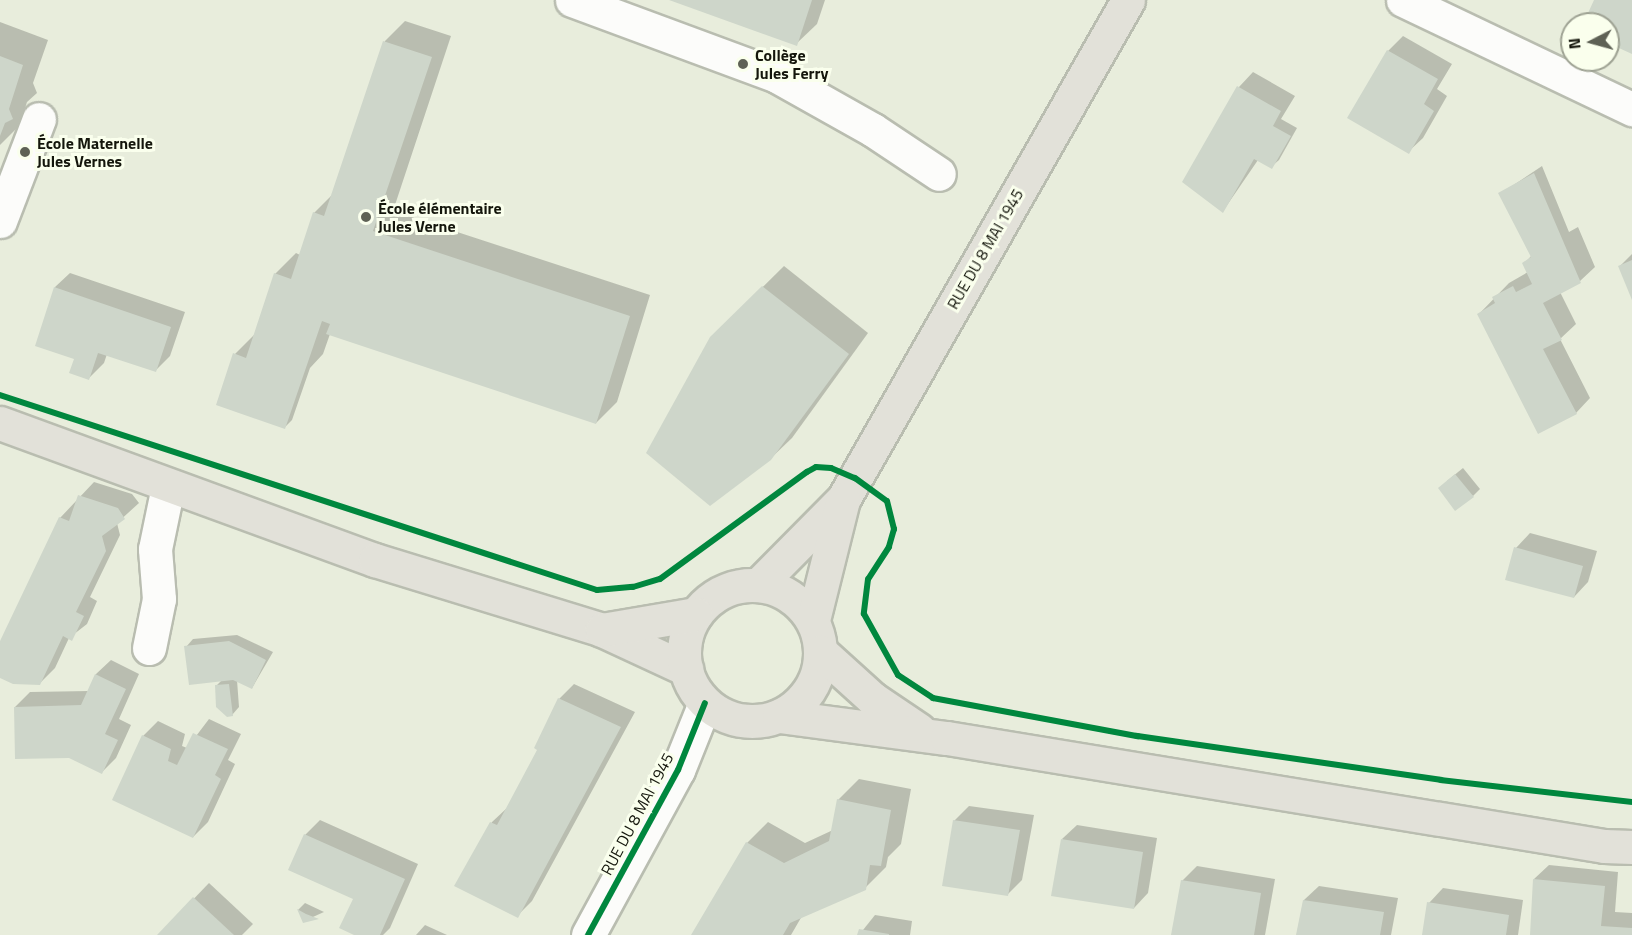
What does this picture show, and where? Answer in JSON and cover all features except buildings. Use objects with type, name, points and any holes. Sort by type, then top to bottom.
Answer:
[{"type":"main road","name":"RUE DU 8 MAI 1945","points":[[759,584],[844,498],[1128,0]]},
{"type":"main road","points":[[0,423],[375,560],[602,630],[686,669]]},
{"type":"main road","name":"RUE DU 8 MAI 1945","points":[[813,620],[844,498]]},
{"type":"main road","points":[[779,716],[809,691],[819,669],[821,652],[813,620],[781,590],[759,584],[721,591],[696,614],[684,640],[686,669],[705,703],[740,721],[779,716],[928,736],[1604,846],[1632,847]]},
{"type":"main road","points":[[602,630],[696,614]]},
{"type":"main road","points":[[821,652],[873,699],[928,736]]},
{"type":"street","points":[[572,0],[777,76],[873,130],[939,174]]},
{"type":"street","points":[[1403,0],[1632,109]]},
{"type":"street","points":[[0,221],[39,119]]},
{"type":"street","points":[[148,648],[159,599],[155,549],[168,486]]},
{"type":"street","name":"RUE DU 8 MAI 1945","points":[[588,935],[678,770],[705,703]]},
{"type":"cycle path","points":[[0,395],[597,590],[633,587],[660,579],[807,472],[816,467],[831,468],[855,478],[887,501],[894,529],[889,547],[868,579],[864,614],[898,675],[933,698],[1137,736],[1441,780],[1632,802]]},
{"type":"cycle path","points":[[588,935],[678,770],[705,703]]},
{"type":"place","name":"Collège Jules Ferry","points":[[743,64]]},
{"type":"place","name":"École Maternelle Jules Vernes","points":[[25,152]]},
{"type":"place","name":"École élémentaire Jules Verne","points":[[366,217]]}]
